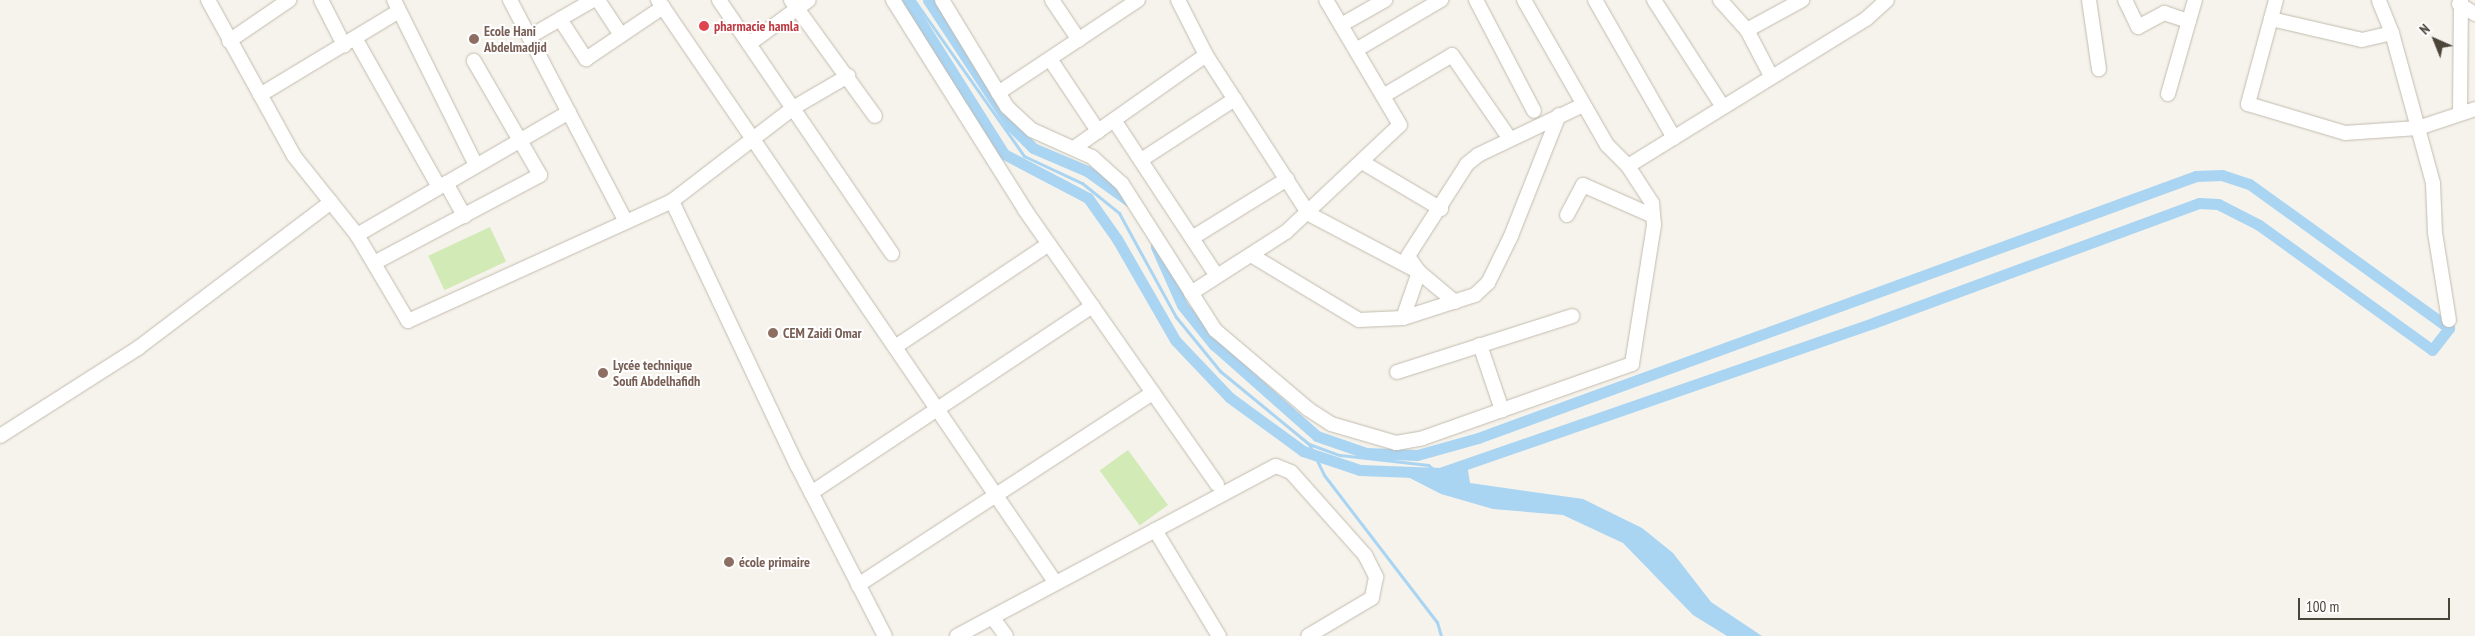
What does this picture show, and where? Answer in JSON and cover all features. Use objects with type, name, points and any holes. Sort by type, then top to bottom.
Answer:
[{"type":"street","points":[[208,0],[294,156],[358,235],[408,321],[672,202],[793,108],[848,76]]},
{"type":"street","points":[[229,41],[289,0]]},
{"type":"street","points":[[321,0],[464,216]]},
{"type":"street","points":[[510,0],[626,222]]},
{"type":"street","points":[[529,37],[593,0]]},
{"type":"street","points":[[598,0],[621,35]]},
{"type":"street","points":[[719,0],[892,254]]},
{"type":"street","points":[[749,44],[794,4],[810,0]]},
{"type":"street","points":[[893,0],[1049,244],[1217,484]]},
{"type":"street","points":[[942,0],[998,93],[1032,130],[1092,157],[1122,184],[1215,330],[1308,409],[1352,432],[1378,440],[1409,442],[1632,364],[1654,225],[1651,215],[1652,204],[1628,166],[1607,145],[1524,0]]},
{"type":"street","points":[[1052,0],[1079,40]]},
{"type":"street","points":[[998,93],[1138,0]]},
{"type":"street","points":[[1178,0],[1206,56],[1309,214],[1419,272],[1455,302]]},
{"type":"street","points":[[1191,293],[1251,255],[1309,214],[1400,125],[1326,0]]},
{"type":"street","points":[[1341,24],[1385,0]]},
{"type":"street","points":[[1356,50],[1441,0]]},
{"type":"street","points":[[1476,0],[1534,111]]},
{"type":"street","points":[[1595,0],[1674,138]]},
{"type":"street","points":[[1654,0],[1723,107]]},
{"type":"street","points":[[1720,0],[1747,30],[1771,76]]},
{"type":"street","points":[[1747,30],[1802,0]]},
{"type":"street","points":[[1628,166],[1866,19],[1887,0]]},
{"type":"street","points":[[2089,0],[2099,69]]},
{"type":"street","points":[[2125,0],[2138,27],[2165,7],[2189,21]]},
{"type":"street","points":[[2168,94],[2195,0]]},
{"type":"street","points":[[2276,0],[2248,104],[2345,133],[2418,128],[2460,112],[2475,109]]},
{"type":"street","points":[[2379,0],[2392,33],[2433,183],[2435,233],[2449,320]]},
{"type":"street","points":[[2460,2],[2475,14]]},
{"type":"street","points":[[2460,2],[2460,112]]},
{"type":"street","points":[[560,19],[586,59],[621,35],[660,3],[750,140],[895,347],[1055,582]]},
{"type":"street","points":[[794,4],[848,76],[875,116]]},
{"type":"street","points":[[260,95],[349,41],[397,6],[476,165]]},
{"type":"street","points":[[2271,19],[2362,40],[2392,33]]},
{"type":"street","points":[[1383,96],[1452,55],[1510,139]]},
{"type":"street","points":[[1074,148],[1206,56]]},
{"type":"street","points":[[1050,59],[1098,131]]},
{"type":"street","points":[[374,263],[540,176],[474,61]]},
{"type":"street","points":[[1141,160],[1235,99]]},
{"type":"street","points":[[1419,272],[1408,256],[1441,209],[1472,158],[1583,105]]},
{"type":"street","points":[[358,235],[569,112]]},
{"type":"street","points":[[1251,255],[1348,316],[1372,322],[1403,318],[1475,296],[1488,282],[1559,115]]},
{"type":"street","points":[[1114,120],[1217,276]]},
{"type":"street","points":[[1362,162],[1441,209]]},
{"type":"street","points":[[1192,238],[1287,179]]},
{"type":"street","points":[[1568,215],[1583,185],[1651,215]]},
{"type":"street","points":[[0,436],[138,348],[332,202]]},
{"type":"street","points":[[672,202],[811,492],[885,636]]},
{"type":"street","points":[[895,347],[1049,244]]},
{"type":"street","points":[[1403,318],[1419,272]]},
{"type":"street","points":[[811,492],[938,410],[1092,306]]},
{"type":"street","points":[[1397,372],[1572,316]]},
{"type":"street","points":[[1480,345],[1502,410]]},
{"type":"street","points":[[858,585],[1153,393]]},
{"type":"street","points":[[957,636],[1263,471],[1285,467],[1365,556],[1376,577],[1372,598],[1308,636]]},
{"type":"street","points":[[1155,530],[1219,636]]},
{"type":"street","points":[[993,618],[1006,636]]},
{"type":"green space","points":[[490,227],[506,261],[444,290],[428,256]]},
{"type":"green space","points":[[1128,450],[1168,505],[1140,526],[1100,471]]},
{"type":"water","points":[[1467,464],[1470,483],[1583,499],[1642,528],[1673,553],[1711,602],[1762,636],[1727,636],[1693,615],[1623,543],[1563,515],[1493,509],[1441,494],[1404,475],[1440,473]]},
{"type":"waterway","points":[[907,0],[1004,154],[1088,198],[1117,239],[1175,340],[1229,397],[1303,451],[1360,470],[1440,473],[1873,323],[2199,203],[2218,204],[2259,225],[2432,350],[2449,328],[2249,184],[2222,175],[2196,176],[1478,438],[1417,455],[1366,453],[1317,436],[1214,345],[1182,305],[1156,247]]},
{"type":"waterway","points":[[914,0],[1024,156],[1082,183],[1119,213],[1176,317],[1220,371],[1309,444],[1340,455],[1428,465],[1441,475]]},
{"type":"waterway","points":[[928,0],[1011,126],[1033,148],[1087,171],[1129,201]]},
{"type":"waterway","points":[[1309,444],[1324,475],[1437,622],[1441,636]]},
{"type":"place","name":"pharmacie hamla","points":[[704,26]]},
{"type":"place","name":"Ecole Hani Abdelmadjid","points":[[474,39]]},
{"type":"place","name":"CEM Zaidi Omar","points":[[773,333]]},
{"type":"place","name":"Lycée technique Soufi Abdelhafidh","points":[[603,373]]},
{"type":"place","name":"école primaire","points":[[729,562]]}]
